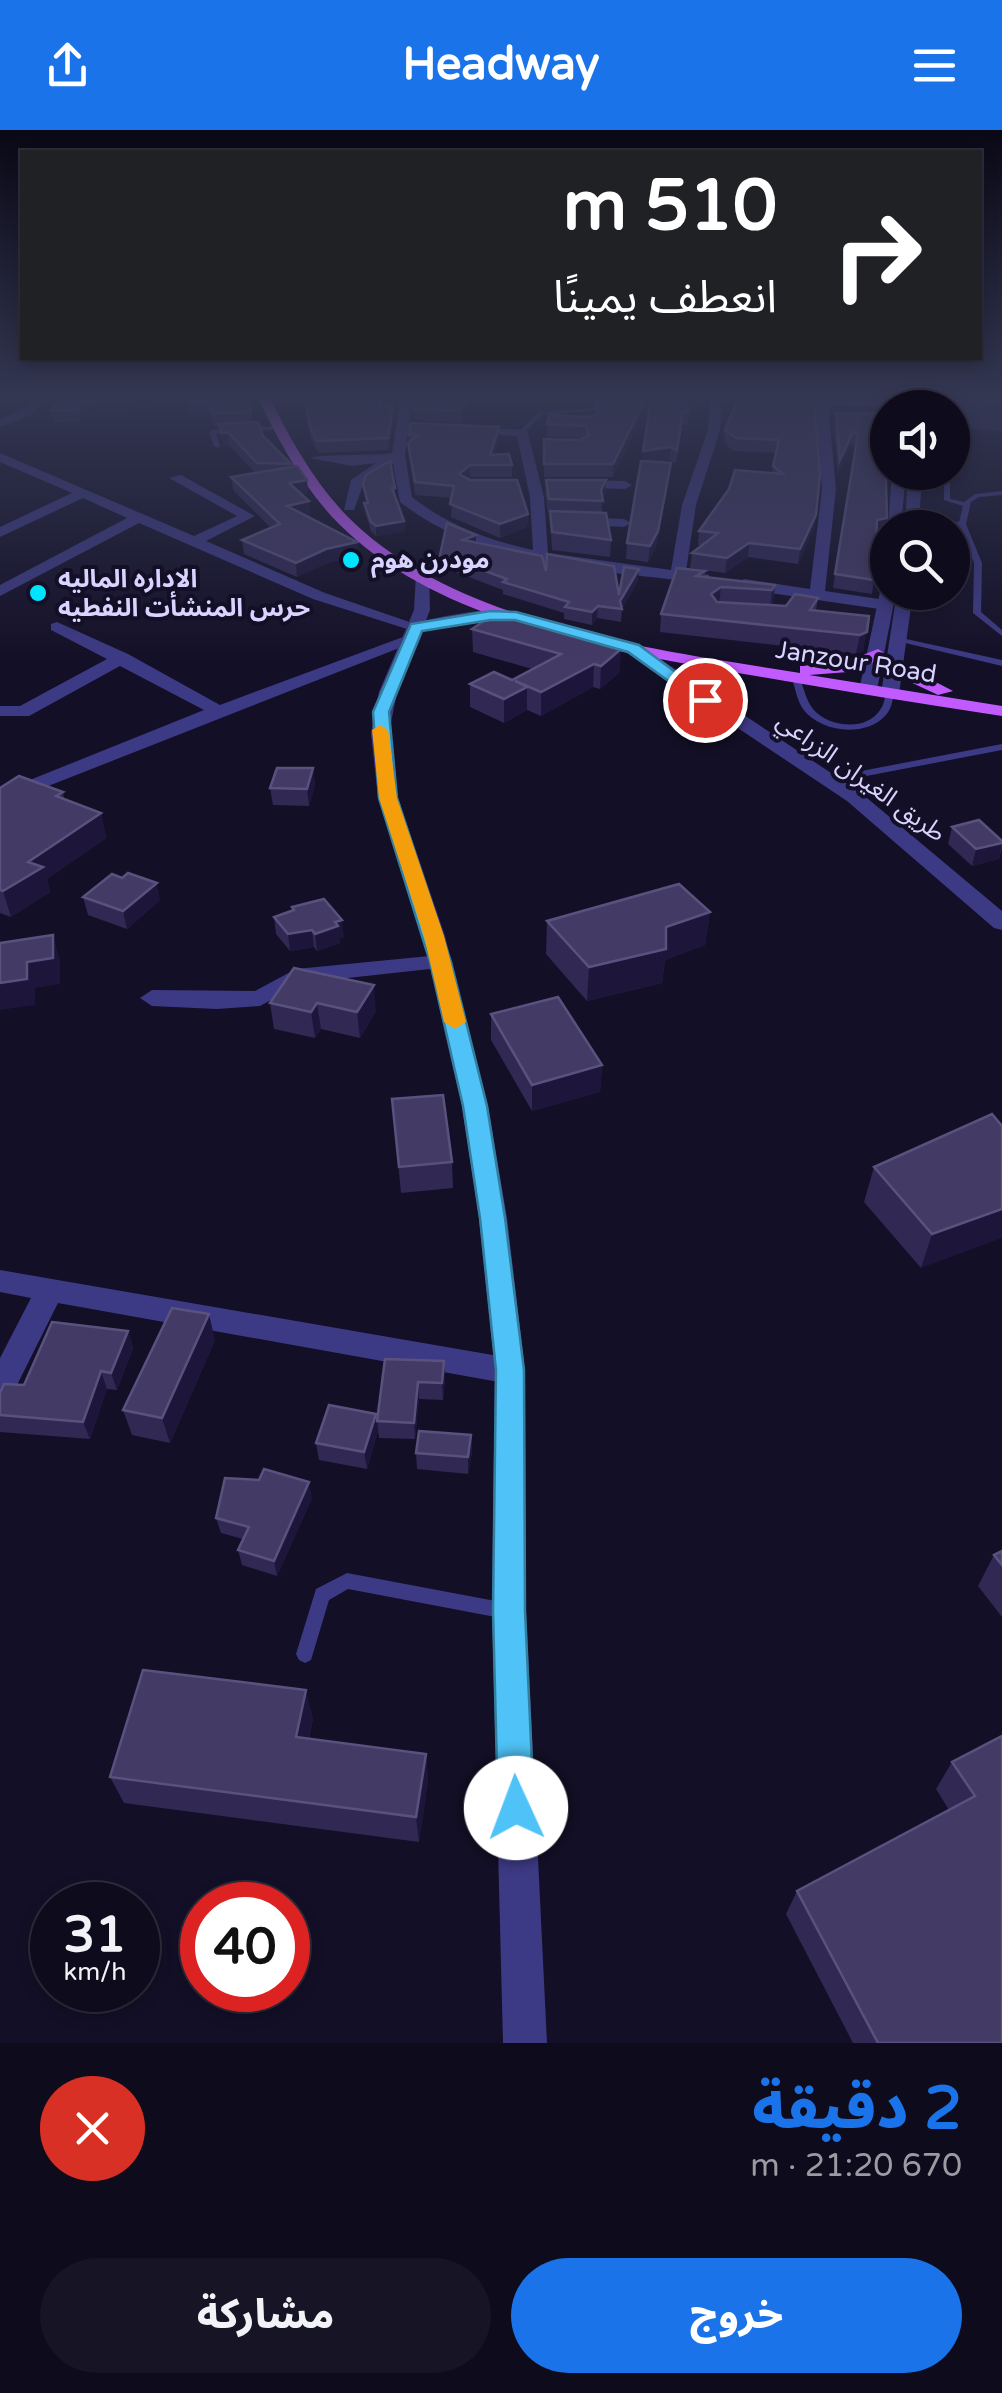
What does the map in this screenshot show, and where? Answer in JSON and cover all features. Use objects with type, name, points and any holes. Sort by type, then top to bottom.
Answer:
[{"type":"main road","name":"Janzour Road","points":[[317,485],[346,522],[421,577],[516,616],[633,648],[710,663],[869,685],[892,681],[1002,700]]},
{"type":"main road","name":"Janzour Road","points":[[335,485],[349,507],[383,540],[434,570],[533,611],[652,643],[801,674]]},
{"type":"main road","points":[[801,674],[848,666],[878,654]]},
{"type":"main road","name":"Janzour Road","points":[[892,681],[1002,711]]},
{"type":"street","points":[[64,485],[412,634]]},
{"type":"street","points":[[190,485],[248,516],[195,540]]},
{"type":"street","points":[[349,507],[356,485]]},
{"type":"street","points":[[401,485],[405,499],[421,516],[467,536],[541,556],[716,580]]},
{"type":"street","points":[[526,485],[540,520],[541,556]]},
{"type":"street","points":[[678,575],[696,485]]},
{"type":"street","points":[[817,594],[829,485]]},
{"type":"street","points":[[0,532],[82,493]]},
{"type":"street","points":[[0,591],[139,516]]},
{"type":"street","points":[[540,520],[624,523]]},
{"type":"street","points":[[421,577],[424,602],[384,702],[380,733],[388,798],[440,962],[485,1161],[510,1370],[509,1611],[525,2043]]},
{"type":"street","points":[[735,582],[788,597],[817,594],[870,597]]},
{"type":"street","points":[[869,685],[885,610]]},
{"type":"street","points":[[892,681],[903,610]]},
{"type":"street","points":[[0,799],[412,634],[464,617],[516,616]]},
{"type":"street","points":[[57,628],[219,711]]},
{"type":"street","name":"طريق الغيران الزراعي","points":[[633,648],[683,686],[830,780],[922,850],[1002,923]]},
{"type":"street","points":[[0,710],[23,712],[122,658]]},
{"type":"street","points":[[683,686],[682,673],[710,663]]},
{"type":"street","points":[[152,998],[260,998],[296,976],[440,962]]},
{"type":"street","points":[[0,1281],[510,1370]]},
{"type":"street","points":[[0,1388],[50,1290]]},
{"type":"lane","points":[[947,490],[947,500],[964,504],[977,495],[1002,493]]},
{"type":"lane","points":[[963,510],[964,504]]},
{"type":"lane","points":[[970,544],[978,563],[977,613],[1002,634]]},
{"type":"lane","points":[[900,639],[1002,663]]},
{"type":"lane","points":[[801,674],[807,708],[822,722],[844,726],[866,726],[880,719],[889,704],[892,681]]},
{"type":"lane","points":[[830,780],[1002,747]]},
{"type":"lane","points":[[305,1654],[322,1595],[346,1582],[509,1611]]},
{"type":"building","points":[[240,485],[292,485],[309,501],[287,506],[357,542],[326,549],[296,563],[242,540],[280,524]]},
{"type":"building","points":[[363,485],[394,485],[392,488],[404,521],[376,526],[364,503],[368,503]]},
{"type":"building","points":[[447,485],[519,485],[528,514],[500,524],[450,504],[454,486]]},
{"type":"building","points":[[547,485],[603,485],[603,501],[549,499]]},
{"type":"building","points":[[637,485],[667,485],[658,531],[650,546],[627,543]]},
{"type":"building","points":[[730,485],[819,485],[816,515],[800,549],[749,543],[727,558],[692,553],[718,533],[699,531]]},
{"type":"building","points":[[850,485],[886,490],[887,510],[870,510],[870,579],[835,574]]},
{"type":"building","points":[[550,511],[606,513],[611,540],[552,532]]},
{"type":"building","points":[[447,523],[476,535],[463,540],[542,556],[546,571],[547,554],[614,566],[619,595],[624,567],[639,569],[620,601],[622,609],[598,606],[592,612],[565,607],[569,602],[503,582],[507,579],[452,559],[438,564]]},
{"type":"building","points":[[677,568],[705,571],[696,576],[775,585],[772,590],[721,587],[711,594],[717,602],[786,606],[795,594],[818,598],[810,610],[869,616],[867,632],[860,635],[661,614]]},
{"type":"building","points":[[494,614],[621,649],[601,666],[594,664],[541,692],[515,681],[527,687],[504,699],[470,684],[494,672],[512,680],[561,654],[472,629]]},
{"type":"building","points":[[277,768],[313,768],[307,789],[270,788]]},
{"type":"building","points":[[19,776],[63,792],[56,796],[101,813],[28,862],[43,867],[3,891],[0,788]]},
{"type":"building","points":[[979,820],[1002,843],[976,849],[952,827]]},
{"type":"building","points":[[128,873],[157,883],[123,911],[83,897],[112,874],[122,878]]},
{"type":"building","points":[[679,884],[710,912],[666,927],[666,949],[589,967],[547,921]]},
{"type":"building","points":[[324,899],[342,920],[335,922],[338,926],[315,934],[312,930],[288,934],[274,917],[294,910],[292,907]]},
{"type":"building","points":[[53,935],[53,958],[27,962],[27,979],[0,983],[0,943]]},
{"type":"building","points":[[294,968],[374,985],[357,1012],[317,1003],[311,1012],[270,1003]]},
{"type":"building","points":[[558,997],[602,1065],[532,1085],[491,1014]]},
{"type":"building","points":[[443,1095],[452,1162],[399,1167],[392,1099]]},
{"type":"building","points":[[992,1114],[1002,1126],[1002,1209],[932,1234],[874,1167]]},
{"type":"building","points":[[172,1308],[209,1314],[162,1418],[123,1410]]},
{"type":"building","points":[[52,1322],[128,1331],[111,1373],[101,1371],[83,1422],[0,1415],[4,1384],[24,1385]]},
{"type":"building","points":[[385,1359],[444,1361],[442,1383],[418,1382],[414,1423],[377,1421]]},
{"type":"building","points":[[329,1405],[376,1414],[364,1452],[316,1443]]},
{"type":"building","points":[[419,1431],[471,1435],[468,1457],[416,1453]]},
{"type":"building","points":[[264,1469],[309,1482],[274,1561],[238,1550],[249,1527],[216,1518],[225,1478],[259,1480]]},
{"type":"building","points":[[143,1670],[306,1690],[296,1737],[426,1754],[416,1817],[110,1777]]},
{"type":"building","points":[[1002,1736],[1002,2043],[878,2043],[797,1891],[975,1796],[952,1762]]},
{"type":"slow traffic","points":[[380,730],[388,798],[434,936],[455,1022]]},
{"type":"place","name":"مودرن هوم","points":[[351,560]]},
{"type":"place","name":"الاداره الماليه حرس المنشأت النفطيه","points":[[38,593]]},
{"type":"route","points":[[516,1808],[509,1611],[510,1370],[493,1218],[475,1106],[434,936],[388,798],[381,712],[416,627],[490,616],[516,616],[633,648],[705,700]]}]
